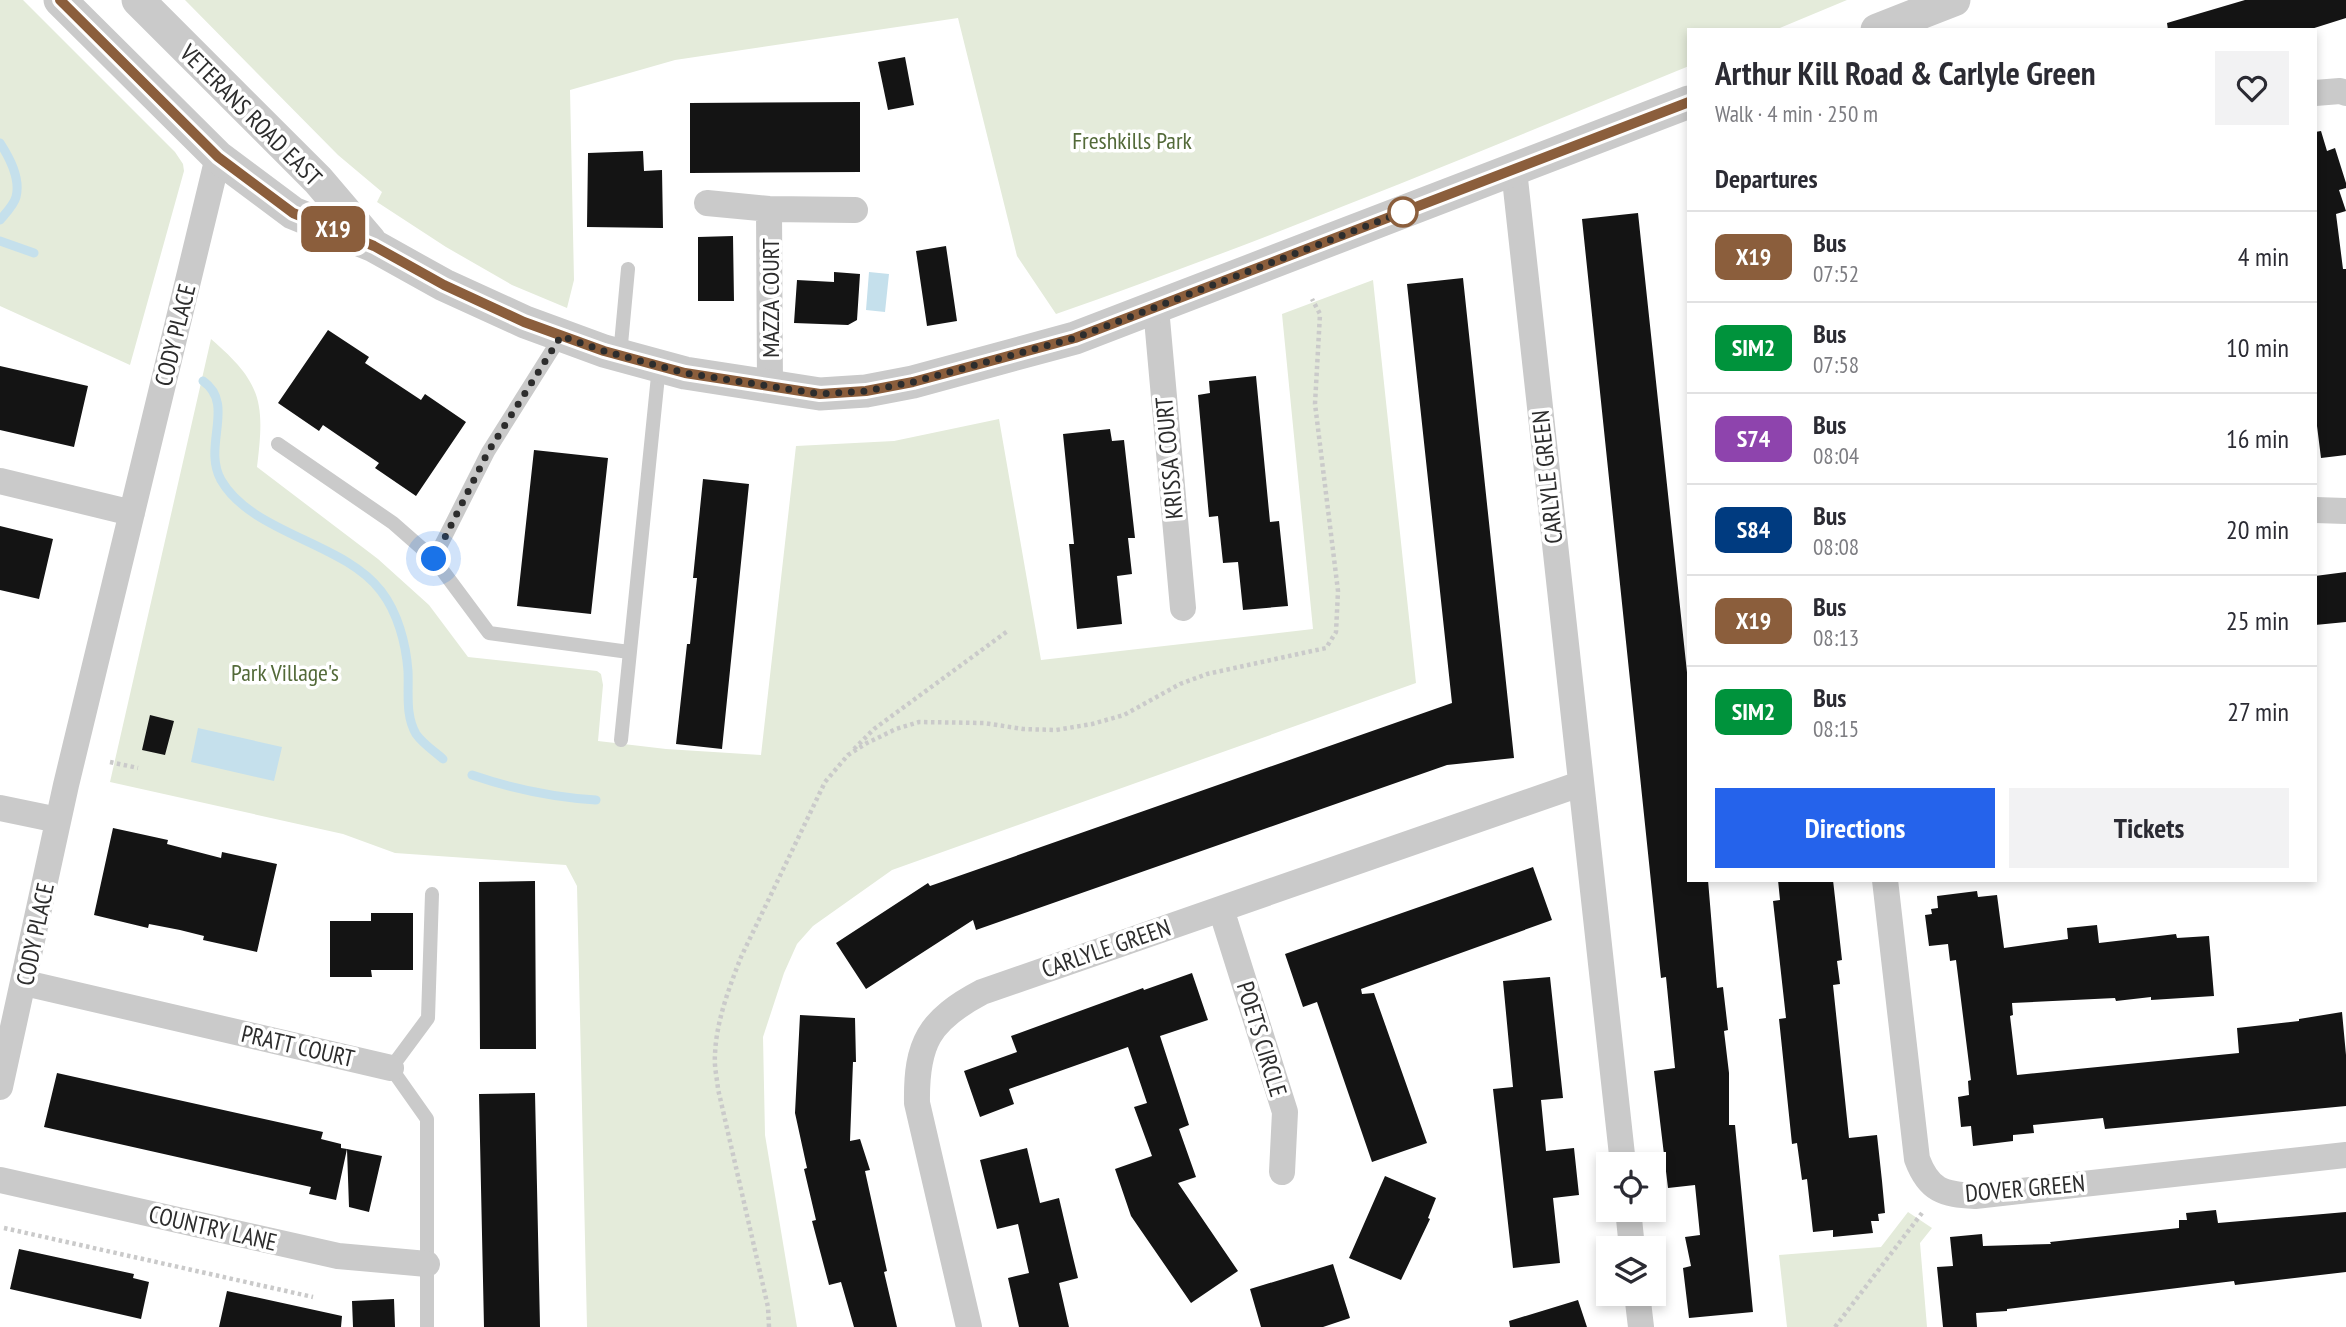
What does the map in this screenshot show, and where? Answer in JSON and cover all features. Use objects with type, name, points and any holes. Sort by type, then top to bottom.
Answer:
[{"type":"street","name":"VETERANS ROAD EAST","points":[[60,0],[218,157],[293,213],[374,246]]},
{"type":"street","name":"VETERANS ROAD EAST","points":[[138,0],[318,180],[374,246]]},
{"type":"street","points":[[1882,28],[1954,0]]},
{"type":"street","points":[[2317,93],[2346,93]]},
{"type":"street","points":[[374,246],[444,285],[524,322],[620,355],[685,373],[770,387],[820,394],[866,391],[913,382],[1075,338],[1687,103]]},
{"type":"street","name":"CODY PLACE","points":[[0,1087],[25,983],[58,820],[218,157]]},
{"type":"street","name":"CARLYLE GREEN","points":[[1514,170],[1622,1152]]},
{"type":"street","name":"MAZZA COURT","points":[[707,202],[769,209],[855,210]]},
{"type":"street","name":"MAZZA COURT","points":[[769,209],[770,387]]},
{"type":"street","name":"KRISSA COURT","points":[[1156,308],[1183,608]]},
{"type":"street","points":[[0,481],[132,513]]},
{"type":"street","points":[[2317,510],[2346,511]]},
{"type":"street","name":"CARLYLE GREEN","points":[[969,1327],[917,1103],[916,1073],[922,1048],[937,1023],[954,1006],[982,992],[1580,784]]},
{"type":"street","points":[[0,808],[58,820]]},
{"type":"street","name":"DOVER GREEN","points":[[1885,882],[1917,1158],[1923,1175],[1934,1188],[1975,1196],[2346,1155]]},
{"type":"street","name":"POETS CIRCLE","points":[[1221,909],[1285,1112],[1282,1172]]},
{"type":"street","name":"PRATT COURT","points":[[25,983],[391,1068]]},
{"type":"street","name":"COUNTRY LANE","points":[[0,1180],[338,1256],[427,1264]]},
{"type":"street","points":[[1639,1306],[1641,1327]]},
{"type":"lane","points":[[620,355],[628,270]]},
{"type":"lane","points":[[434,559],[488,452],[561,336]]},
{"type":"lane","points":[[621,740],[659,366]]},
{"type":"lane","points":[[278,444],[393,523],[434,559],[489,633],[629,652]]},
{"type":"lane","points":[[427,1327],[427,1119],[391,1068],[428,1018],[432,894]]},
{"type":"path","points":[[848,755],[896,729],[919,722],[984,723],[1023,729],[1056,730],[1092,724],[1124,715],[1180,684],[1207,674],[1326,648],[1336,632],[1338,591],[1315,404],[1320,314],[1312,299]]},
{"type":"path","points":[[769,1327],[768,1307],[718,1089],[715,1056],[727,997],[741,957],[825,782],[874,729],[1009,630]]},
{"type":"path","points":[[110,762],[138,768]]},
{"type":"path","points":[[1835,1327],[1922,1213]]},
{"type":"path","points":[[4,1228],[313,1297]]},
{"type":"green space","points":[[0,0],[23,0],[175,152],[183,164],[184,171],[130,365],[0,306]]},
{"type":"green space","name":"Freshkills Park","points":[[185,0],[1847,0],[1780,28],[1687,28],[1687,67],[1295,225],[1056,314],[1017,256],[958,18],[675,60],[570,90],[574,280],[567,308],[512,285],[446,247],[377,202],[382,192],[338,155]]},
{"type":"green space","name":"Park Village's","points":[[1373,280],[1416,683],[892,870],[813,926],[797,944],[784,973],[763,1037],[765,1135],[797,1327],[587,1327],[577,886],[566,865],[395,853],[343,834],[110,782],[211,339],[241,368],[256,395],[260,426],[257,467],[378,559],[429,605],[468,657],[597,671],[601,674],[603,685],[598,741],[666,749],[761,755],[796,446],[894,441],[999,419],[1041,660],[1313,629],[1282,314]]},
{"type":"green space","points":[[1908,1212],[1932,1228],[1920,1243],[1927,1327],[1787,1327],[1779,1255],[1881,1247]]},
{"type":"water","points":[[869,272],[889,274],[885,312],[866,310]]},
{"type":"water","points":[[198,728],[282,747],[274,781],[191,762]]},
{"type":"building","points":[[2245,0],[2346,0],[2346,18],[2314,28],[2168,28],[2167,23]]},
{"type":"building","points":[[905,57],[914,105],[888,110],[878,62]]},
{"type":"building","points":[[860,102],[860,172],[690,173],[690,103]]},
{"type":"building","points":[[2321,131],[2327,151],[2335,148],[2346,183],[2346,188],[2339,190],[2346,211],[2336,214],[2343,269],[2346,269],[2346,455],[2321,458],[2317,426],[2317,132]]},
{"type":"building","points":[[643,151],[644,171],[662,170],[663,228],[587,227],[588,153]]},
{"type":"building","points":[[1638,213],[1687,672],[1687,882],[1708,882],[1717,988],[1723,987],[1728,1030],[1724,1031],[1729,1073],[1729,1125],[1735,1125],[1753,1312],[1689,1318],[1683,1268],[1691,1266],[1685,1237],[1700,1235],[1695,1185],[1668,1188],[1666,1152],[1664,1152],[1654,1071],[1675,1068],[1666,977],[1661,978],[1582,219]]},
{"type":"building","points":[[733,236],[734,301],[698,301],[698,237]]},
{"type":"building","points":[[946,246],[957,321],[927,326],[916,251]]},
{"type":"building","points":[[834,272],[860,274],[857,320],[848,325],[794,323],[797,280],[834,282]]},
{"type":"building","points":[[1463,278],[1514,758],[1447,765],[976,930],[973,920],[866,989],[836,943],[928,883],[930,886],[1452,703],[1407,284]]},
{"type":"building","points":[[328,330],[369,357],[365,363],[421,400],[425,394],[466,422],[416,496],[375,468],[379,463],[323,425],[319,431],[278,403]]},
{"type":"building","points":[[0,366],[88,386],[74,447],[0,430]]},
{"type":"building","points":[[1256,376],[1270,522],[1279,521],[1288,606],[1243,610],[1238,562],[1223,563],[1218,516],[1209,517],[1198,395],[1210,393],[1209,381]]},
{"type":"building","points":[[1110,429],[1112,441],[1124,440],[1135,538],[1128,538],[1132,574],[1117,576],[1122,624],[1077,629],[1069,544],[1074,544],[1063,434]]},
{"type":"building","points":[[534,450],[608,458],[591,614],[517,606]]},
{"type":"building","points":[[703,479],[749,484],[722,749],[676,744],[697,578],[693,578]]},
{"type":"building","points":[[0,526],[53,539],[39,599],[0,590]]},
{"type":"building","points":[[2346,572],[2346,622],[2317,625],[2317,576]]},
{"type":"building","points":[[150,715],[174,721],[165,755],[142,750]]},
{"type":"building","points":[[113,828],[168,840],[167,844],[221,858],[222,852],[277,864],[257,952],[203,940],[204,936],[180,930],[149,924],[148,928],[94,915]]},
{"type":"building","points":[[1533,867],[1552,920],[1361,989],[1362,994],[1374,993],[1427,1143],[1372,1162],[1317,1002],[1303,1007],[1285,954]]},
{"type":"building","points":[[535,881],[536,1049],[480,1049],[479,882]]},
{"type":"building","points":[[1778,882],[1833,882],[1842,960],[1837,961],[1840,984],[1833,985],[1849,1138],[1877,1135],[1885,1213],[1878,1214],[1879,1221],[1871,1221],[1873,1233],[1833,1237],[1833,1230],[1813,1232],[1807,1179],[1802,1180],[1797,1143],[1792,1144],[1779,1019],[1786,1018],[1773,901],[1780,900]]},
{"type":"building","points":[[1977,891],[1978,897],[1997,895],[2004,948],[2068,939],[2067,928],[2097,925],[2099,943],[2176,934],[2177,938],[2209,936],[2214,996],[2012,1003],[2013,1015],[2010,1016],[2017,1075],[2239,1053],[2237,1028],[2299,1021],[2342,1012],[2346,1055],[2346,1106],[2105,1129],[2103,1118],[2033,1125],[2034,1133],[2013,1135],[2013,1141],[1973,1146],[1971,1126],[1961,1127],[1958,1097],[1969,1095],[1968,1081],[1971,1080],[1956,960],[1950,961],[1948,944],[1929,946],[1925,915],[1932,914],[1931,909],[1938,908],[1937,896]]},
{"type":"building","points":[[371,913],[413,913],[413,970],[371,970],[372,977],[330,977],[330,921],[371,921]]},
{"type":"building","points":[[1192,973],[1208,1020],[1160,1036],[1189,1125],[1179,1129],[1196,1177],[1178,1183],[1238,1271],[1191,1303],[1131,1216],[1115,1169],[1152,1156],[1134,1107],[1147,1103],[1128,1047],[1009,1089],[1014,1104],[980,1117],[964,1071],[1017,1052],[1011,1036]]},
{"type":"building","points":[[1550,977],[1563,1098],[1541,1100],[1546,1151],[1574,1148],[1579,1195],[1553,1198],[1560,1263],[1513,1268],[1493,1089],[1513,1087],[1503,981]]},
{"type":"building","points":[[800,1015],[855,1018],[856,1062],[853,1062],[850,1141],[860,1139],[870,1170],[865,1171],[897,1327],[854,1327],[841,1282],[829,1285],[812,1221],[816,1220],[795,1113]]},
{"type":"building","points":[[57,1073],[323,1132],[321,1139],[341,1144],[341,1148],[347,1149],[336,1200],[309,1194],[311,1187],[44,1127]]},
{"type":"building","points":[[535,1093],[540,1327],[484,1327],[479,1094]]},
{"type":"building","points":[[1027,1148],[1040,1203],[1059,1198],[1078,1278],[1059,1283],[1069,1327],[1019,1327],[1008,1278],[1029,1273],[1018,1224],[997,1229],[980,1160]]},
{"type":"building","points":[[347,1149],[382,1156],[369,1212],[349,1207]]},
{"type":"building","points":[[1385,1176],[1436,1198],[1428,1218],[1430,1219],[1401,1280],[1349,1258]]},
{"type":"building","points":[[2216,1210],[2218,1223],[2346,1212],[2346,1272],[2235,1285],[2234,1281],[1976,1313],[1977,1327],[1943,1327],[1937,1267],[1953,1266],[1950,1237],[1982,1234],[1983,1246],[2051,1244],[2050,1242],[2179,1228],[2179,1220],[2187,1220],[2186,1213]]},
{"type":"building","points":[[19,1249],[134,1274],[133,1278],[149,1282],[141,1319],[10,1289]]},
{"type":"building","points":[[1333,1264],[1350,1318],[1323,1327],[1261,1327],[1250,1289]]},
{"type":"building","points":[[227,1291],[342,1316],[341,1327],[219,1327]]},
{"type":"building","points":[[394,1299],[395,1327],[353,1327],[352,1301]]},
{"type":"building","points":[[1578,1300],[1587,1327],[1510,1327],[1509,1321]]},
{"type":"waterway","points":[[0,143],[13,168],[17,183],[16,197],[0,220]]},
{"type":"waterway","points":[[0,241],[34,253]]},
{"type":"waterway","points":[[203,381],[212,390],[217,401],[216,467],[221,480],[235,498],[275,526],[365,574],[387,600],[400,629],[405,650],[409,711],[413,727],[422,741],[443,759]]},
{"type":"waterway","points":[[472,775],[533,792],[596,800]]},
{"type":"bus line","name":"X19","points":[[60,0],[218,157],[293,213],[374,246],[444,285],[524,322],[604,351],[685,373],[820,394],[866,391],[913,382],[1075,338],[1687,103]]},
{"type":"route","points":[[434,559],[488,452],[561,336],[685,373],[820,394],[866,391],[913,382],[1075,338],[1403,212]]}]
